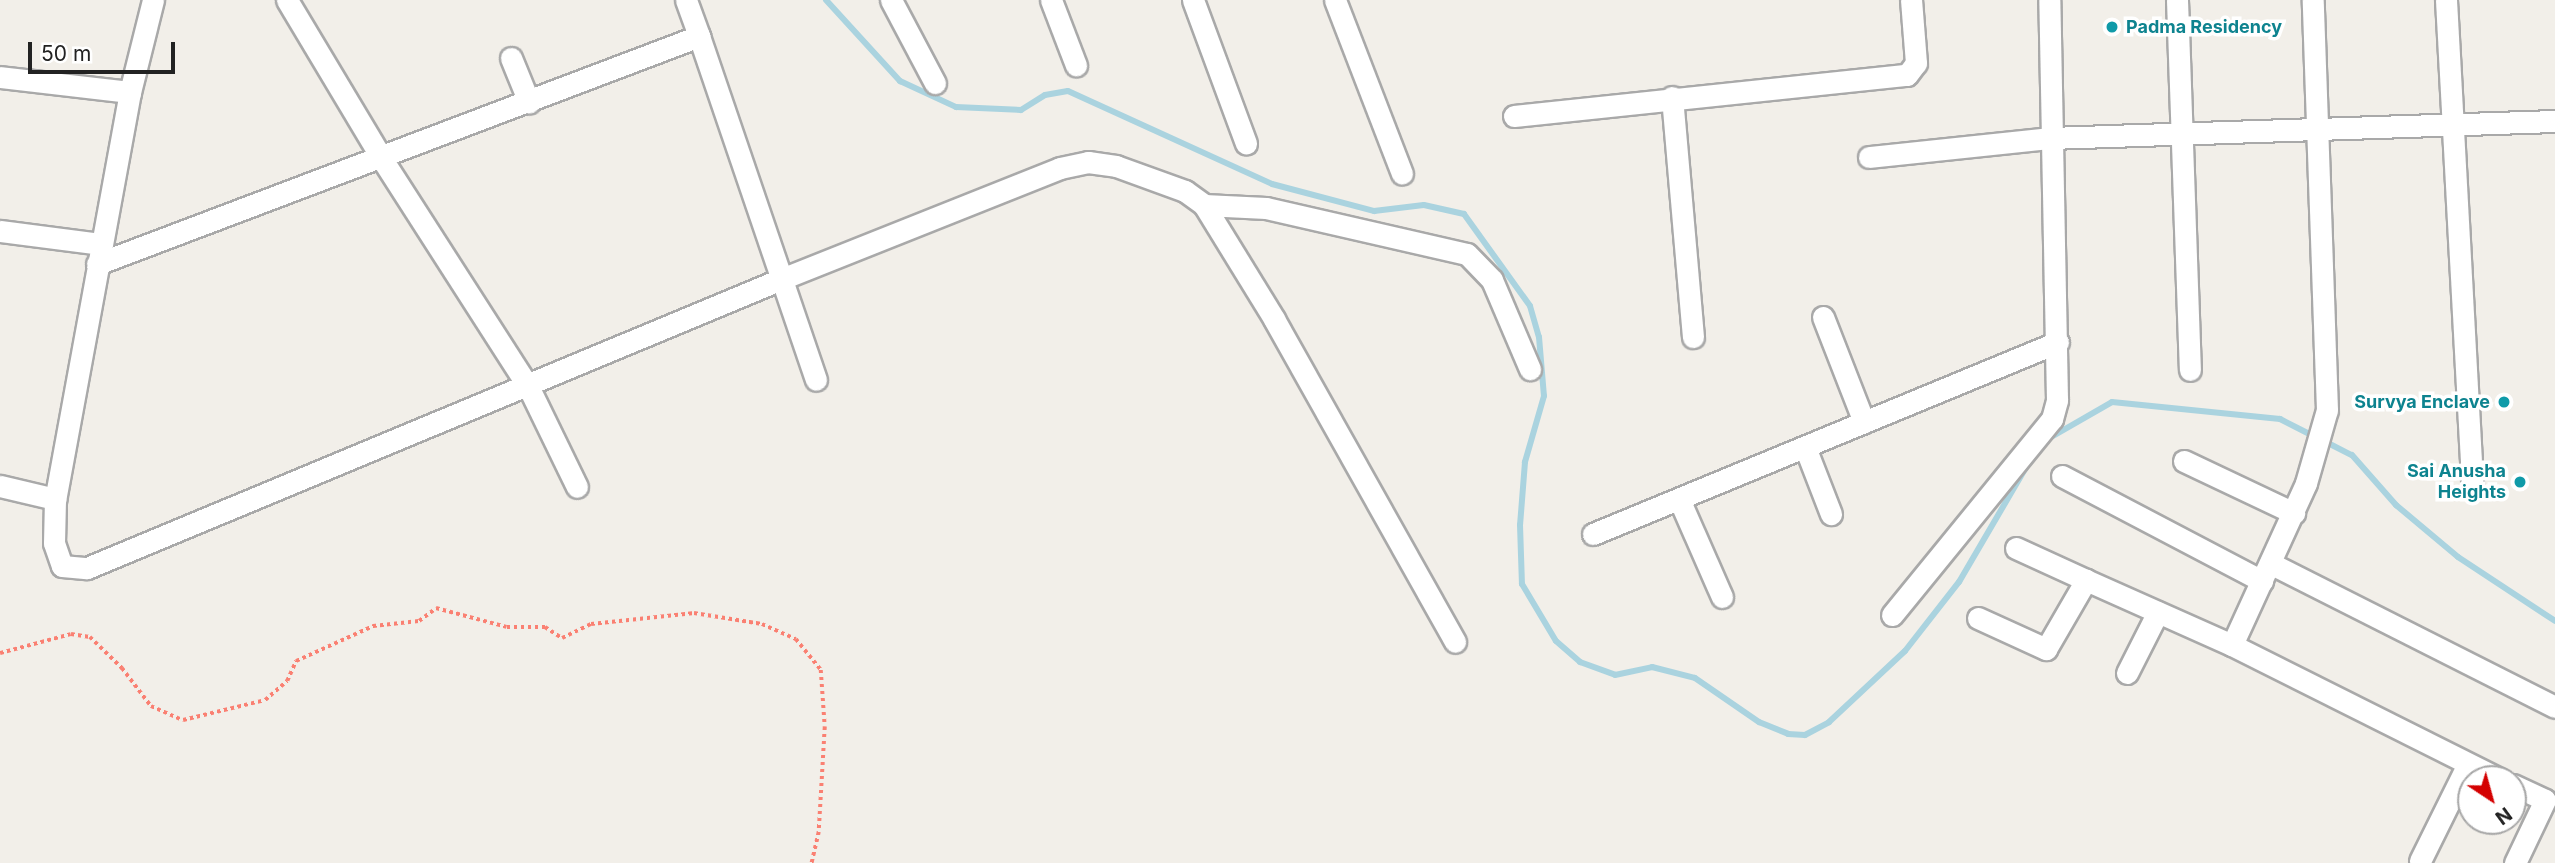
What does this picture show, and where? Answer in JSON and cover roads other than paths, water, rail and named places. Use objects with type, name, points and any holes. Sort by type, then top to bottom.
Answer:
[{"type":"street","points":[[153,0],[130,92],[55,499],[54,544],[62,566],[87,568],[779,280],[1060,168],[1088,162],[1116,166],[1185,191],[1204,205],[1274,319],[1455,642]]},
{"type":"street","points":[[287,0],[382,159],[528,386],[578,487]]},
{"type":"street","points":[[686,0],[779,280],[816,380]]},
{"type":"street","points":[[891,0],[935,83]]},
{"type":"street","points":[[1051,0],[1076,65]]},
{"type":"street","points":[[1193,0],[1245,143]]},
{"type":"street","points":[[1335,0],[1402,174]]},
{"type":"street","points":[[1514,116],[1672,97],[1907,75],[1916,64],[1911,0]]},
{"type":"street","points":[[1892,615],[2052,418],[2057,400],[2058,341],[2050,138],[2049,0]]},
{"type":"street","points":[[2177,0],[2179,136],[2190,370]]},
{"type":"street","points":[[2232,645],[2294,513],[2306,483],[2327,410],[2313,0]]},
{"type":"street","points":[[2446,0],[2449,125],[2472,483]]},
{"type":"street","points":[[0,231],[99,254],[382,159],[699,36]]},
{"type":"street","points":[[511,58],[529,102]]},
{"type":"street","points":[[0,77],[130,92]]},
{"type":"street","points":[[1672,97],[1693,337]]},
{"type":"street","points":[[1869,157],[2050,138],[2179,136],[2555,121]]},
{"type":"street","points":[[1204,205],[1266,208],[1467,254],[1492,280],[1530,369]]},
{"type":"street","points":[[1823,317],[1864,422]]},
{"type":"street","points":[[1593,534],[2058,341]]},
{"type":"street","points":[[1805,447],[1831,514]]},
{"type":"street","points":[[2184,461],[2294,513]]},
{"type":"street","points":[[2062,476],[2555,707]]},
{"type":"street","points":[[0,486],[55,499]]},
{"type":"street","points":[[1679,499],[1722,597]]},
{"type":"street","points":[[2016,548],[2232,645],[2468,764],[2420,861]]},
{"type":"street","points":[[1979,618],[2046,649],[2086,580]]},
{"type":"street","points":[[2127,673],[2158,612]]},
{"type":"street","points":[[2515,863],[2550,791],[2527,787]]},
{"type":"waterway","points":[[826,0],[900,81],[956,107],[1021,110],[1045,95],[1068,91],[1272,184],[1374,211],[1424,205],[1464,214],[1530,306],[1539,337],[1544,396],[1525,462],[1520,525],[1522,584],[1556,641],[1580,662],[1615,675],[1652,667],[1695,678],[1759,722],[1788,734],[1805,735],[1829,722],[1905,651],[1959,582],[2029,462]]},
{"type":"waterway","points":[[2046,440],[2112,402],[2280,419],[2314,436]]},
{"type":"waterway","points":[[2324,441],[2352,455],[2396,505],[2458,557],[2555,621]]},
{"type":"place","name":"Padma Residency","points":[[2112,27]]},
{"type":"place","name":"Survya Enclave","points":[[2504,402]]},
{"type":"place","name":"Sai Anusha Heights","points":[[2520,482]]}]
